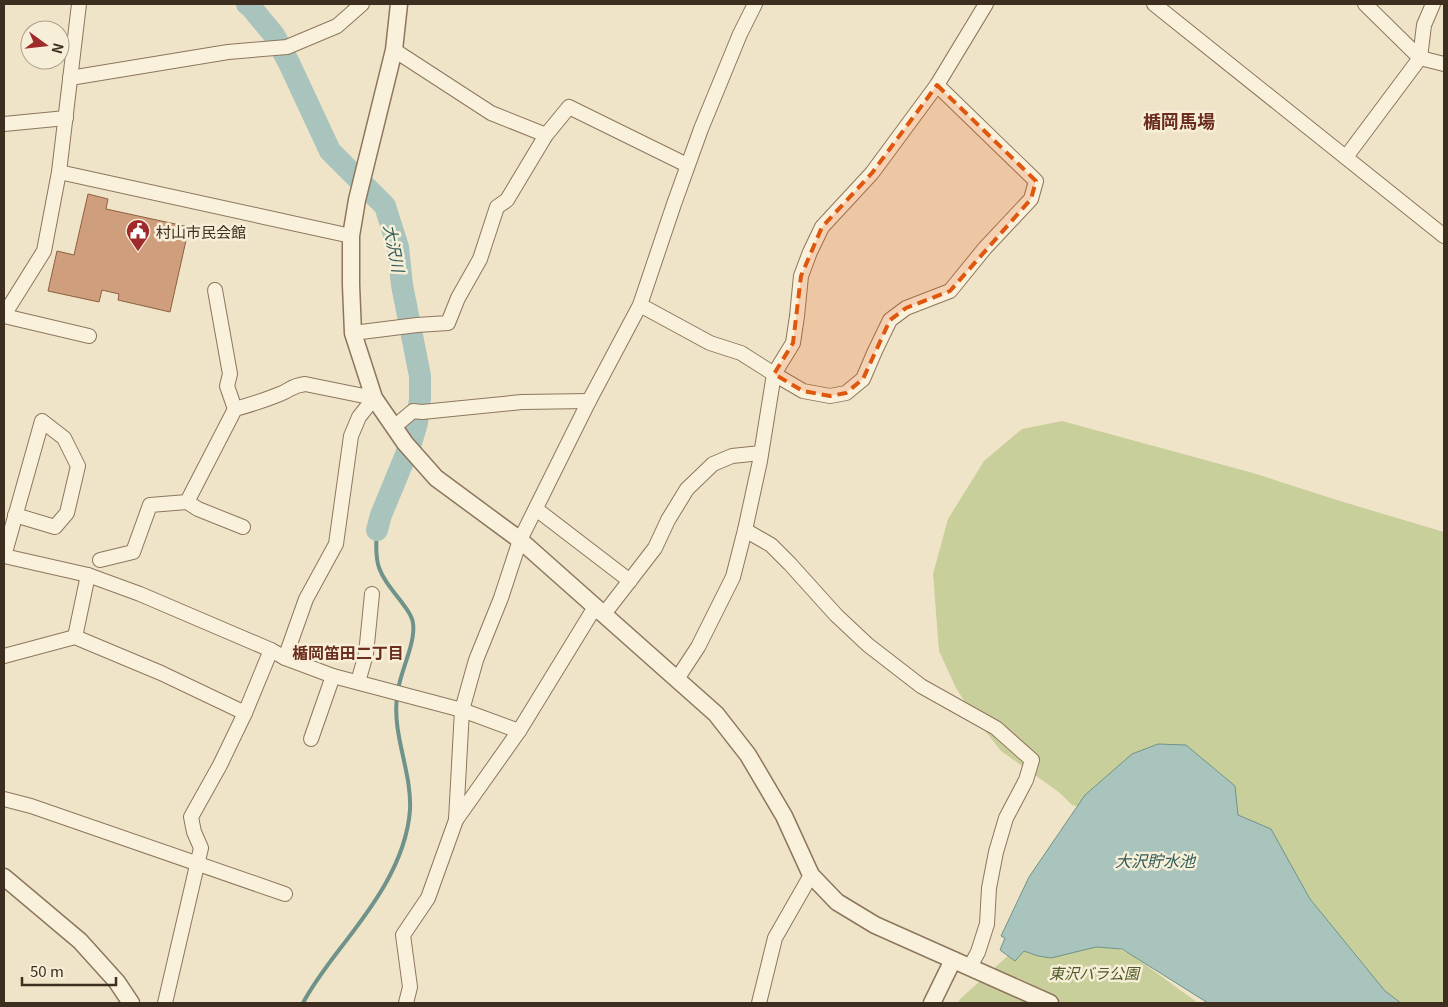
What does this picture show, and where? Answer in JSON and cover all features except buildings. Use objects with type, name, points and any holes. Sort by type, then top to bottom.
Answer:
[{"type":"street","points":[[81,4],[59,172],[44,251],[4,315],[89,336]]},
{"type":"street","points":[[70,78],[228,52],[287,47],[337,26],[362,4]]},
{"type":"street","points":[[399,4],[394,50],[357,200],[351,236],[354,333],[374,398],[405,443],[436,478],[520,540],[716,714],[748,755],[784,816],[812,875],[837,902],[875,925],[1050,1003]]},
{"type":"street","points":[[456,820],[462,710],[476,660],[501,598],[520,540],[589,401],[640,305],[701,129],[736,43],[755,4]]},
{"type":"street","points":[[677,679],[698,647],[732,577],[745,530],[774,374],[793,343],[801,276],[810,252],[822,227],[872,173],[937,85],[986,4]]},
{"type":"street","points":[[1154,4],[1444,236]]},
{"type":"street","points":[[1365,4],[1420,58],[1444,64]]},
{"type":"street","points":[[1346,157],[1420,58],[1424,25],[1433,4]]},
{"type":"street","points":[[394,50],[491,113],[546,135]]},
{"type":"street","points":[[640,305],[710,343],[741,353],[803,391],[830,396],[846,393],[863,379],[874,351],[890,320],[906,308],[950,291],[984,248],[1031,199],[1036,181],[937,85]]},
{"type":"street","points":[[354,333],[448,323],[458,298],[480,260],[497,207],[507,200],[546,135],[569,107],[688,165]]},
{"type":"street","points":[[4,124],[66,118]]},
{"type":"street","points":[[59,172],[351,236]]},
{"type":"street","points":[[188,502],[235,409],[228,386],[230,374],[215,290]]},
{"type":"street","points":[[235,409],[283,393],[294,385],[305,384],[374,398]]},
{"type":"street","points":[[284,658],[306,599],[336,544],[351,436],[359,417],[374,398]]},
{"type":"street","points":[[394,427],[417,412],[522,402],[589,401]]},
{"type":"street","points":[[15,515],[55,527],[67,513],[78,466],[64,438],[42,421],[15,515],[4,556],[88,576],[140,594],[271,650],[284,658],[334,676],[462,710],[519,731]]},
{"type":"street","points":[[406,1003],[410,987],[403,935],[428,898],[456,820],[519,731],[599,610],[630,580],[655,548],[668,520],[687,489],[713,464],[732,456],[760,453]]},
{"type":"street","points":[[100,560],[133,552],[150,505],[188,502],[198,509],[243,527]]},
{"type":"street","points":[[536,509],[630,580]]},
{"type":"street","points":[[745,530],[771,545],[868,645],[921,686],[996,728],[1032,760],[1026,780],[1006,818],[996,852],[989,888],[987,924],[978,952],[970,967]]},
{"type":"street","points":[[75,637],[88,576]]},
{"type":"street","points":[[358,682],[366,654],[372,594]]},
{"type":"street","points":[[4,656],[75,637],[161,673],[245,714]]},
{"type":"street","points":[[165,1003],[202,848],[194,832],[191,817],[220,765],[245,714],[271,650]]},
{"type":"street","points":[[311,739],[334,676]]},
{"type":"street","points":[[4,798],[285,894]]},
{"type":"street","points":[[759,1003],[775,938],[812,875]]},
{"type":"street","points":[[4,877],[80,941],[117,982],[131,1003]]},
{"type":"street","points":[[932,1003],[953,960]]},
{"type":"highlighted area","points":[[937,85],[1036,181],[1031,199],[950,291],[906,308],[890,320],[863,379],[846,393],[830,396],[803,391],[774,374],[793,343],[801,276],[822,227],[872,173]]},
{"type":"green space","points":[[1062,421],[1253,473],[1444,532],[1444,1003],[1375,1003],[1122,818],[1072,805],[1060,793],[1001,751],[975,718],[956,688],[939,651],[933,574],[948,519],[984,461],[1022,429]]},
{"type":"green space","name":"東沢バラ公園","points":[[1098,940],[1132,955],[1198,1003],[958,1003],[960,999],[1010,954]]},
{"type":"water","name":"大沢貯水池","points":[[1158,744],[1186,745],[1235,786],[1238,815],[1271,829],[1310,899],[1385,991],[1401,1003],[1208,1003],[1122,949],[1096,947],[1051,958],[1024,951],[1015,961],[1000,950],[1005,938],[1001,936],[1029,877],[1085,795],[1132,754]]},
{"type":"waterway","name":"大沢川","points":[[247,4],[274,35],[330,151],[385,206],[398,247],[402,285],[420,376],[420,398],[417,423],[412,440],[381,515],[377,530]]},
{"type":"waterway","points":[[377,530],[376,552],[379,568],[410,614],[413,623],[412,639],[398,690]]},
{"type":"waterway","points":[[303,1003],[320,976],[374,902],[394,867],[402,848],[407,830],[410,796],[397,725],[397,697]]},
{"type":"place","name":"村山市民会館","points":[[138,252]]},
{"type":"district","name":"楯岡馬場","points":[[1179,120]]},
{"type":"district","name":"楯岡笛田二丁目","points":[[348,652]]}]
